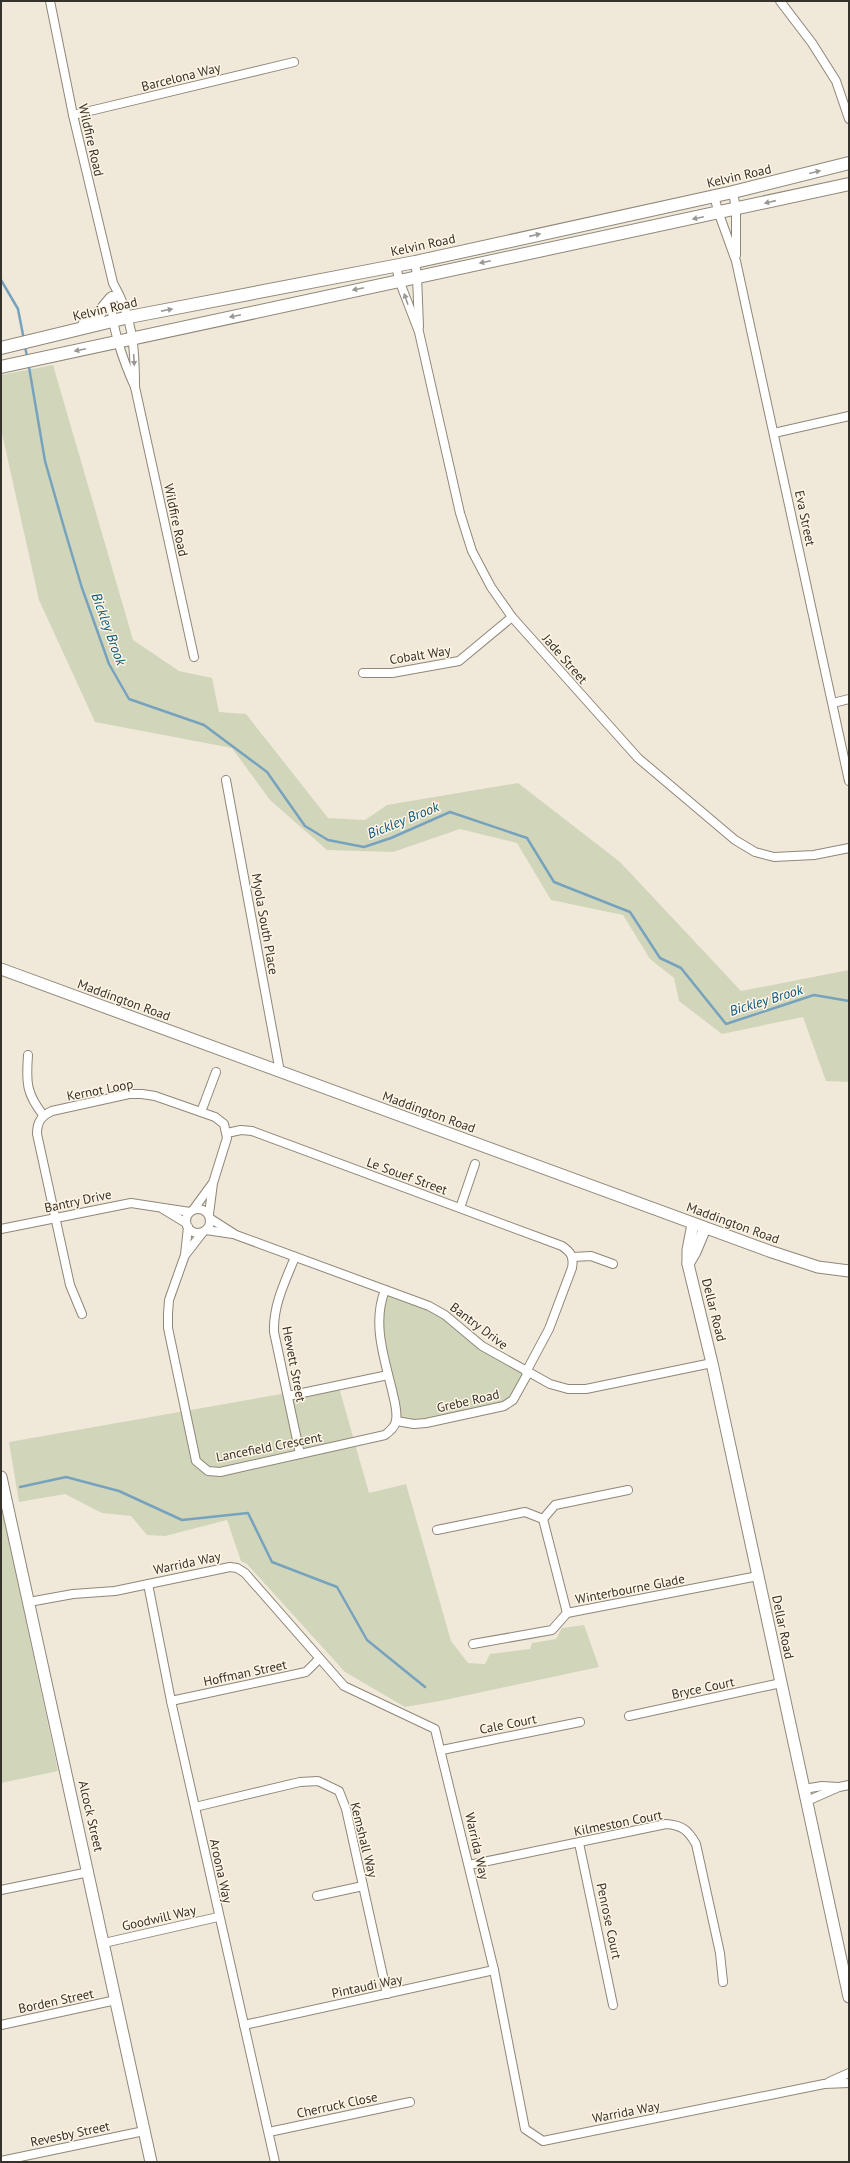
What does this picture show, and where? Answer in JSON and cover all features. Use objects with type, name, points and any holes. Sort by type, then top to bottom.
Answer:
[{"type":"main road","name":"Kelvin Road","points":[[1,348],[129,317],[415,262],[733,192],[849,163]]},
{"type":"main road","points":[[1,367],[417,276],[719,214],[849,184]]},
{"type":"main road","points":[[500,243],[502,250],[507,253],[523,254]]},
{"type":"main road","points":[[78,329],[96,317],[111,299]]},
{"type":"main road","name":"Maddington Road","points":[[1,969],[693,1224],[818,1267],[849,1271]]},
{"type":"main road","name":"Dellar Road","points":[[693,1224],[688,1250],[688,1264],[712,1363],[804,1789],[846,1963],[849,1997]]},
{"type":"main road","points":[[688,1264],[695,1252],[705,1228]]},
{"type":"main road","name":"Alcock Street","points":[[1,1477],[89,1872],[151,2162]]},
{"type":"street","name":"Wildfire Road","points":[[50,1],[73,115],[113,283],[122,299],[129,317],[133,338],[135,387],[194,657]]},
{"type":"street","points":[[780,1],[812,43],[836,81],[849,119]]},
{"type":"street","name":"Barcelona Way","points":[[73,115],[294,62]]},
{"type":"street","name":"Eva Street","points":[[733,192],[736,209],[736,261]]},
{"type":"street","name":"Eva Street","points":[[714,196],[736,261],[849,781]]},
{"type":"street","name":"Jade Street","points":[[415,262],[419,332]]},
{"type":"street","name":"Jade Street","points":[[396,265],[399,280],[419,332],[460,513],[472,551],[491,587],[512,617],[638,758],[735,840],[755,852],[774,857],[814,855],[849,848]]},
{"type":"street","name":"Wildfire Road","points":[[113,283],[111,299],[118,341],[125,365],[135,387]]},
{"type":"street","points":[[774,433],[849,416]]},
{"type":"street","name":"Cobalt Way","points":[[363,673],[392,672],[459,661],[512,617]]},
{"type":"street","points":[[833,703],[849,699]]},
{"type":"street","name":"Myola South Place","points":[[226,780],[280,1072]]},
{"type":"street","points":[[28,1055],[27,1088],[32,1102],[44,1116],[37,1126],[37,1134],[70,1285],[82,1314]]},
{"type":"street","points":[[201,1112],[216,1072]]},
{"type":"street","name":"Kernot Loop","points":[[44,1116],[52,1111],[135,1094],[155,1096],[201,1112],[220,1121],[227,1133]]},
{"type":"street","name":"Le Souef Street","points":[[227,1133],[241,1130],[252,1131],[562,1246],[569,1250],[573,1257]]},
{"type":"street","points":[[213,1183],[192,1211],[187,1215],[187,1225],[194,1232],[204,1231],[210,1216],[213,1183],[227,1143],[227,1133]]},
{"type":"street","points":[[460,1208],[476,1164]]},
{"type":"street","name":"Bantry Drive","points":[[1,1229],[131,1203],[192,1211]]},
{"type":"street","name":"Bantry Drive","points":[[159,1207],[187,1225]]},
{"type":"street","points":[[192,1211],[202,1209],[210,1216]]},
{"type":"street","name":"Bantry Drive","points":[[210,1216],[236,1235]]},
{"type":"street","name":"Lancefield Crescent","points":[[187,1225],[185,1255],[169,1300],[168,1328],[196,1461],[208,1470],[220,1472],[385,1435],[391,1430],[396,1421]]},
{"type":"street","name":"Bantry Drive","points":[[204,1231],[236,1235],[438,1310],[482,1346],[550,1384],[568,1389],[586,1389],[712,1363]]},
{"type":"street","name":"Lancefield Crescent","points":[[185,1255],[204,1231]]},
{"type":"street","points":[[527,1372],[549,1329],[572,1268],[573,1257],[591,1256],[613,1264]]},
{"type":"street","name":"Hewett Street","points":[[295,1257],[275,1310],[274,1332],[300,1454]]},
{"type":"street","points":[[385,1290],[378,1313],[379,1328],[397,1413],[396,1421]]},
{"type":"street","name":"Grebe Road","points":[[396,1421],[414,1424],[426,1423],[504,1406],[513,1400],[527,1372]]},
{"type":"street","points":[[288,1396],[388,1375]]},
{"type":"street","points":[[437,1530],[525,1512],[543,1519],[555,1505],[628,1490]]},
{"type":"street","name":"Winterbourne Glade","points":[[543,1519],[567,1613],[758,1576]]},
{"type":"street","name":"Warrida Way","points":[[29,1602],[73,1594],[115,1591],[230,1567],[237,1568],[245,1572],[344,1686],[435,1729],[442,1750],[494,1970],[526,2129],[543,2141],[824,2084],[849,2083]]},
{"type":"street","name":"Aroona Way","points":[[148,1584],[171,1700],[218,1917],[275,2162]]},
{"type":"street","points":[[473,1644],[552,1630],[567,1613]]},
{"type":"street","name":"Hoffman Street","points":[[171,1700],[306,1672],[319,1659]]},
{"type":"street","name":"Bryce Court","points":[[629,1716],[781,1683]]},
{"type":"street","name":"Cale Court","points":[[442,1750],[580,1722]]},
{"type":"street","name":"Kemshall Way","points":[[195,1807],[300,1782],[318,1781],[339,1791],[346,1809],[388,1994]]},
{"type":"street","points":[[807,1800],[838,1787],[849,1785]]},
{"type":"street","points":[[804,1789],[822,1786],[838,1787]]},
{"type":"street","name":"Kilmeston Court","points":[[469,1864],[579,1843],[666,1824],[677,1825],[687,1830],[696,1844],[720,1953],[724,1982]]},
{"type":"street","name":"Penrose Court","points":[[579,1843],[613,2005]]},
{"type":"street","points":[[1,1890],[89,1872]]},
{"type":"street","points":[[317,1896],[363,1886]]},
{"type":"street","name":"Goodwill Way","points":[[104,1943],[218,1917]]},
{"type":"street","name":"Pintaudi Way","points":[[244,2025],[494,1970]]},
{"type":"street","name":"Borden Street","points":[[1,2025],[116,2000]]},
{"type":"street","name":"Warrida Way","points":[[824,2084],[849,2073]]},
{"type":"street","name":"Cherruck Close","points":[[269,2132],[410,2102]]},
{"type":"street","name":"Revesby Street","points":[[1,2161],[144,2131]]},
{"type":"green space","points":[[53,365],[133,640],[179,671],[212,678],[219,712],[246,714],[328,818],[365,820],[387,805],[518,783],[620,862],[741,991],[849,970],[849,1082],[826,1081],[803,1017],[722,1034],[679,1001],[674,978],[650,959],[623,915],[551,900],[517,843],[460,829],[393,852],[327,850],[270,800],[232,748],[95,722],[39,600],[1,429],[1,375]]},
{"type":"green space","points":[[385,1290],[440,1312],[474,1339],[528,1373],[513,1400],[494,1408],[409,1423],[396,1421],[382,1345]]},
{"type":"green space","points":[[338,1384],[369,1493],[406,1484],[451,1641],[468,1663],[485,1664],[490,1654],[530,1649],[532,1643],[556,1639],[562,1628],[584,1625],[599,1667],[405,1707],[345,1672],[247,1564],[241,1561],[227,1520],[165,1536],[147,1535],[131,1516],[102,1513],[65,1494],[19,1502],[9,1442]]},
{"type":"green space","points":[[1,1504],[58,1771],[1,1783]]},
{"type":"waterway","name":"Bickley Brook","points":[[1,280],[18,309],[24,340]]},
{"type":"waterway","name":"Bickley Brook","points":[[25,347],[27,356]]},
{"type":"waterway","name":"Bickley Brook","points":[[29,367],[45,461],[82,588],[109,664],[129,699],[204,725],[267,772],[305,826],[328,840],[364,847],[391,838],[450,812],[527,838],[554,882],[630,912],[660,958],[681,968],[726,1024],[814,995],[849,1001]]},
{"type":"waterway","points":[[20,1487],[66,1477],[119,1491],[182,1520],[248,1513],[272,1562],[337,1587],[367,1640],[425,1687]]}]
